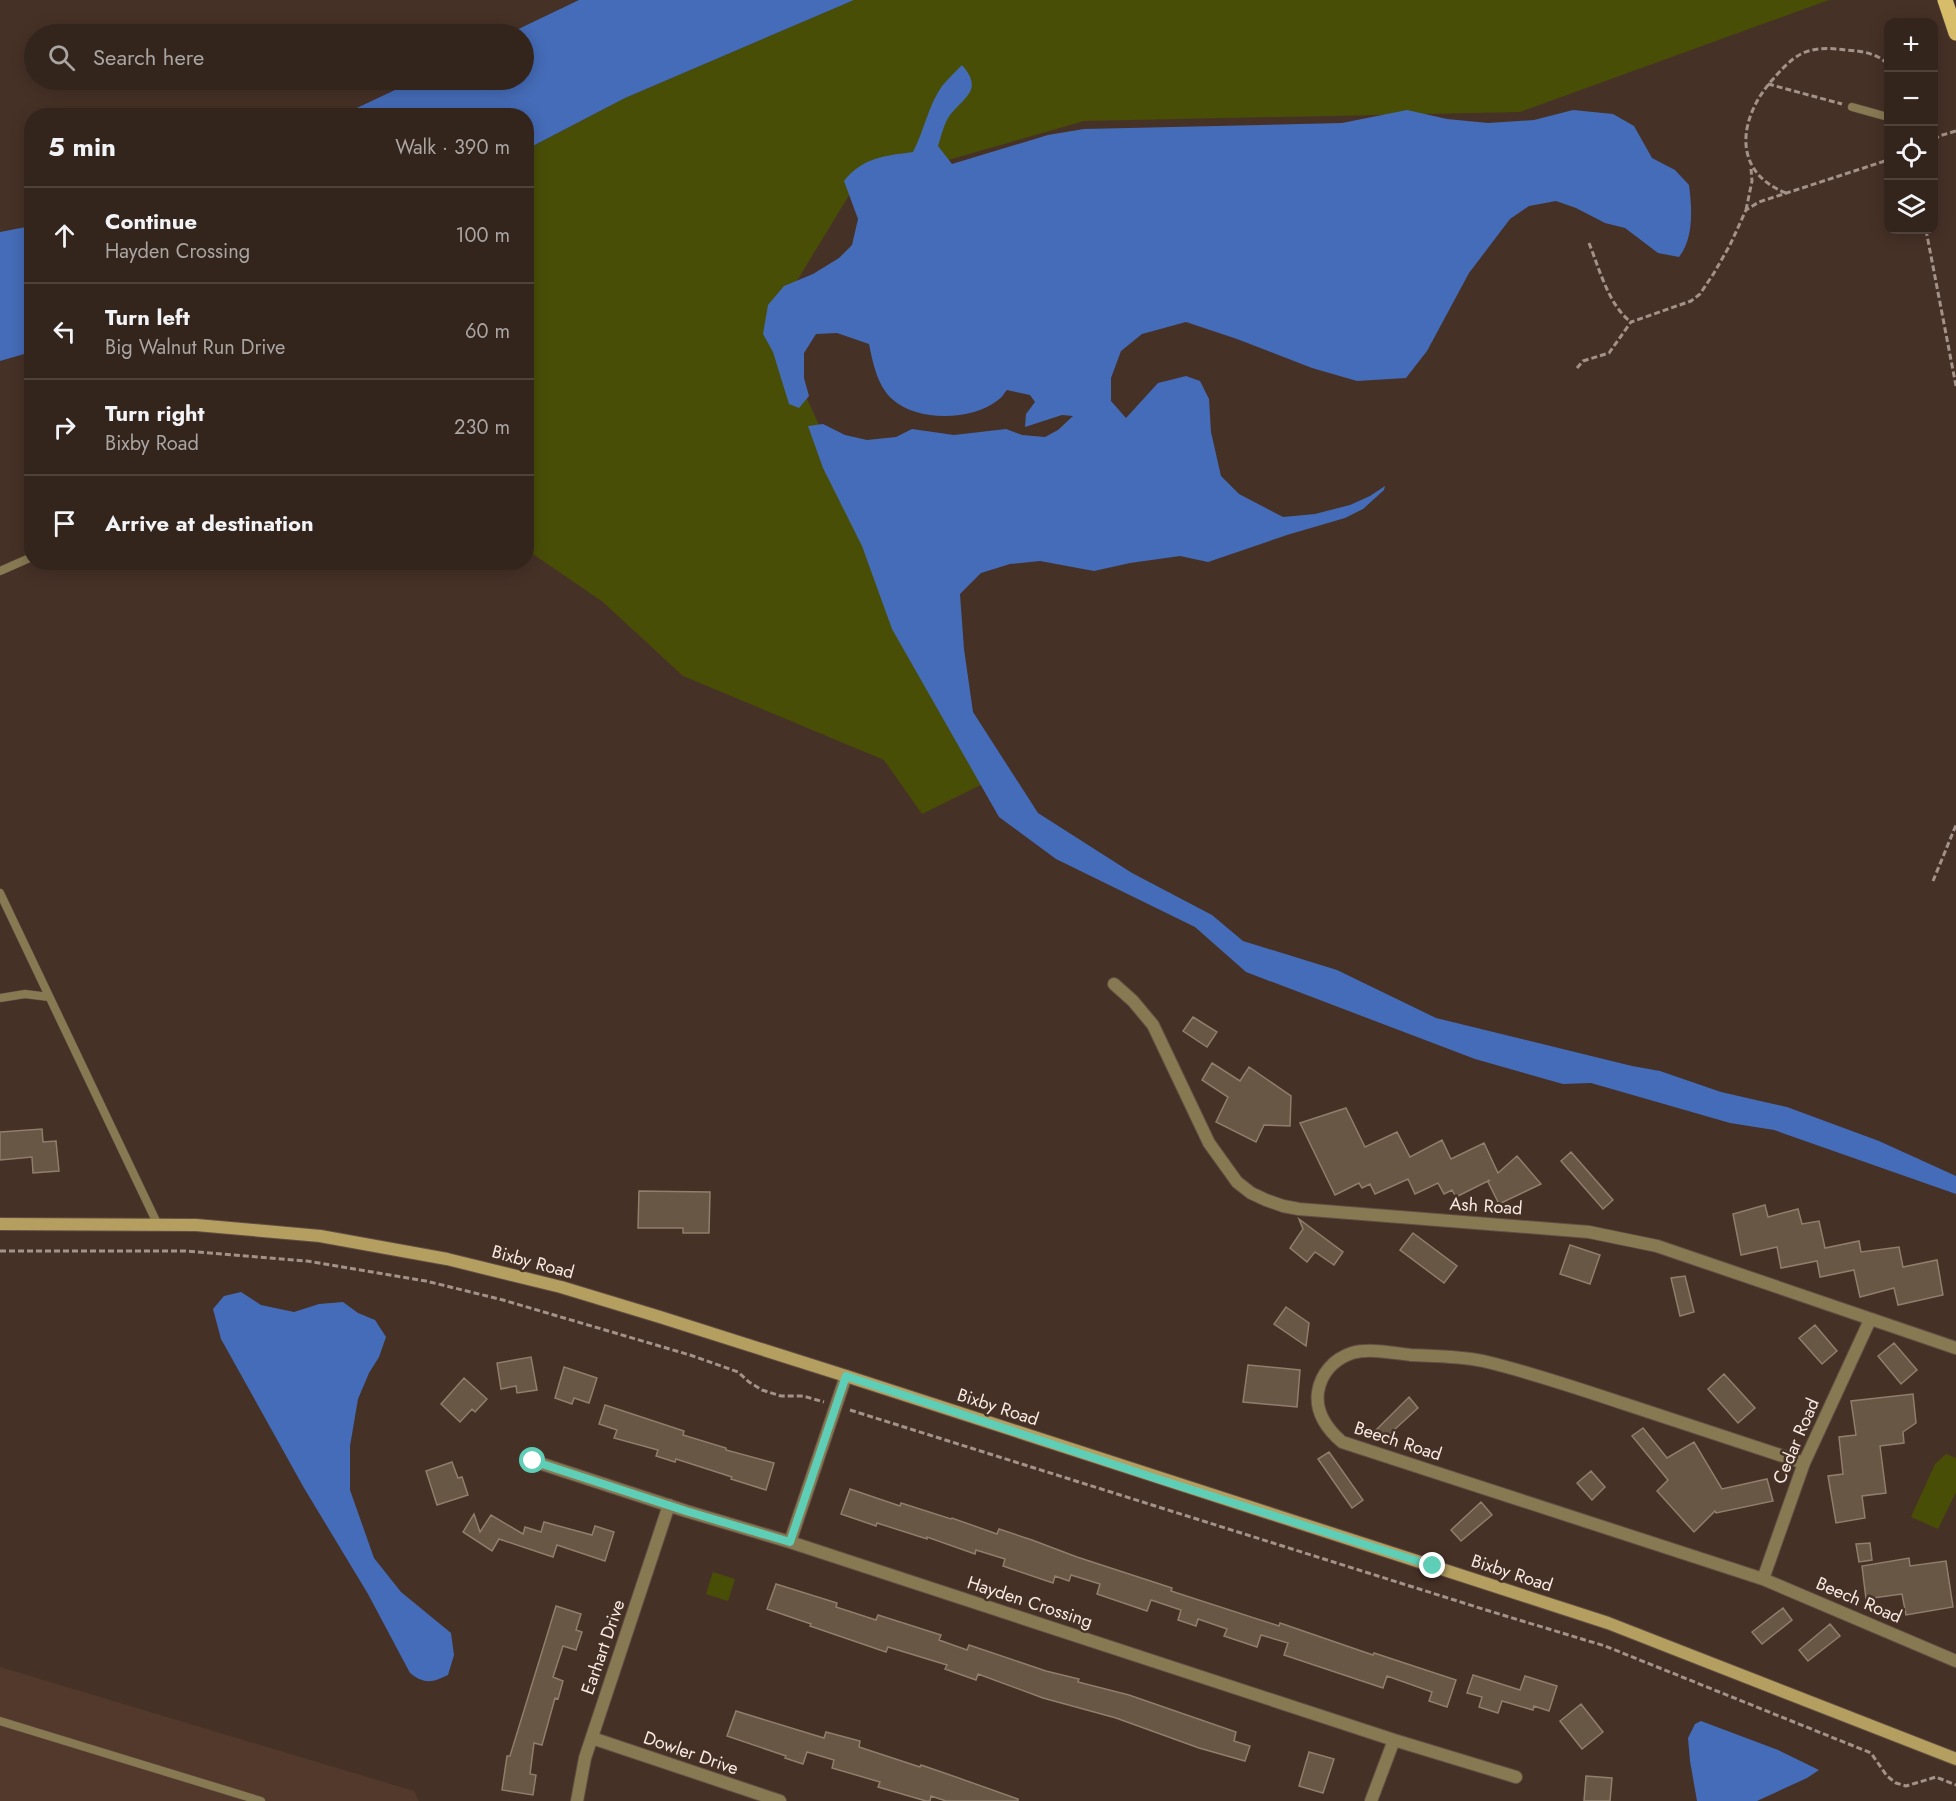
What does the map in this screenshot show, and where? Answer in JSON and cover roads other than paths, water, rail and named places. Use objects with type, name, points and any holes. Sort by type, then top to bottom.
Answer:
[{"type":"main road","points":[[1944,0],[1956,33]]},
{"type":"street","name":"Ash Road","points":[[1114,984],[1133,1001],[1153,1025],[1209,1143],[1216,1153],[1237,1182],[1251,1193],[1266,1200],[1299,1209],[1589,1232],[1616,1237],[1657,1246],[1956,1348]]},
{"type":"street","name":"Bixby Road","points":[[0,1224],[157,1223],[219,1226],[320,1236],[447,1259],[608,1301],[1608,1623],[1956,1759]]},
{"type":"street","name":"Cedar Road","points":[[1763,1579],[1804,1463],[1870,1320]]},
{"type":"street","name":"Beech Road","points":[[1804,1463],[1579,1389],[1482,1360],[1366,1351],[1353,1353],[1331,1364],[1323,1376],[1317,1399],[1323,1421],[1331,1433],[1342,1442],[1763,1579],[1956,1660]]},
{"type":"street","points":[[790,1542],[846,1376]]},
{"type":"street","name":"Hayden Crossing","points":[[533,1461],[790,1542],[1394,1740],[1516,1777]]},
{"type":"street","name":"Earhart Drive","points":[[577,1801],[585,1758],[669,1505]]},
{"type":"street","name":"Dowler Drive","points":[[592,1738],[780,1801]]},
{"type":"street","points":[[1371,1801],[1394,1740]]},
{"type":"lane","points":[[1852,106],[1884,116]]},
{"type":"lane","points":[[0,571],[24,560]]},
{"type":"lane","points":[[0,893],[157,1223]]},
{"type":"lane","points":[[0,998],[25,994],[49,997]]},
{"type":"lane","points":[[0,1721],[261,1801]]},
{"type":"water","points":[[579,0],[854,0],[625,98],[534,145],[534,108],[357,108],[395,90],[534,90],[534,24],[529,24]]},
{"type":"water","points":[[962,65],[972,87],[970,93],[948,118],[938,146],[952,164],[1048,135],[1084,129],[1342,123],[1407,110],[1447,119],[1488,123],[1534,120],[1573,110],[1613,114],[1634,126],[1652,158],[1675,170],[1689,185],[1690,232],[1679,257],[1658,253],[1625,228],[1605,223],[1576,208],[1556,201],[1529,206],[1510,219],[1469,273],[1427,351],[1406,378],[1357,381],[1312,368],[1186,322],[1142,334],[1121,351],[1111,378],[1111,401],[1126,418],[1158,383],[1186,376],[1200,381],[1209,399],[1211,432],[1221,476],[1239,494],[1283,517],[1315,514],[1350,505],[1385,486],[1384,490],[1363,509],[1345,518],[1208,562],[1180,556],[1094,571],[1040,561],[1010,564],[981,573],[960,594],[964,649],[973,712],[1038,813],[1132,873],[1212,915],[1243,941],[1337,970],[1436,1018],[1660,1071],[1721,1092],[1787,1107],[1879,1141],[1956,1176],[1956,1194],[1774,1130],[1730,1123],[1591,1083],[1563,1084],[1475,1059],[1246,972],[1195,927],[1056,859],[999,817],[892,629],[862,546],[823,468],[808,426],[823,424],[845,435],[867,440],[896,437],[912,429],[954,435],[1006,429],[1022,435],[1045,437],[1058,430],[1073,416],[1062,415],[1025,427],[1026,414],[1035,402],[1030,395],[1007,390],[987,407],[974,412],[945,416],[915,412],[903,407],[887,393],[876,373],[869,344],[837,333],[816,334],[804,353],[804,378],[809,396],[799,408],[789,404],[773,352],[763,334],[768,305],[784,286],[813,274],[839,258],[852,245],[858,219],[844,181],[867,162],[913,152],[937,94]]},
{"type":"water","points":[[24,227],[24,354],[0,361],[0,232]]},
{"type":"water","points":[[241,1292],[261,1305],[294,1312],[319,1304],[343,1302],[358,1313],[375,1320],[386,1337],[379,1357],[358,1399],[350,1446],[350,1490],[374,1558],[401,1592],[451,1633],[454,1655],[448,1675],[425,1681],[410,1673],[368,1594],[304,1488],[221,1339],[213,1309],[224,1296]]},
{"type":"water","points":[[1701,1721],[1778,1750],[1819,1770],[1757,1801],[1697,1801],[1688,1738],[1695,1724]]}]
